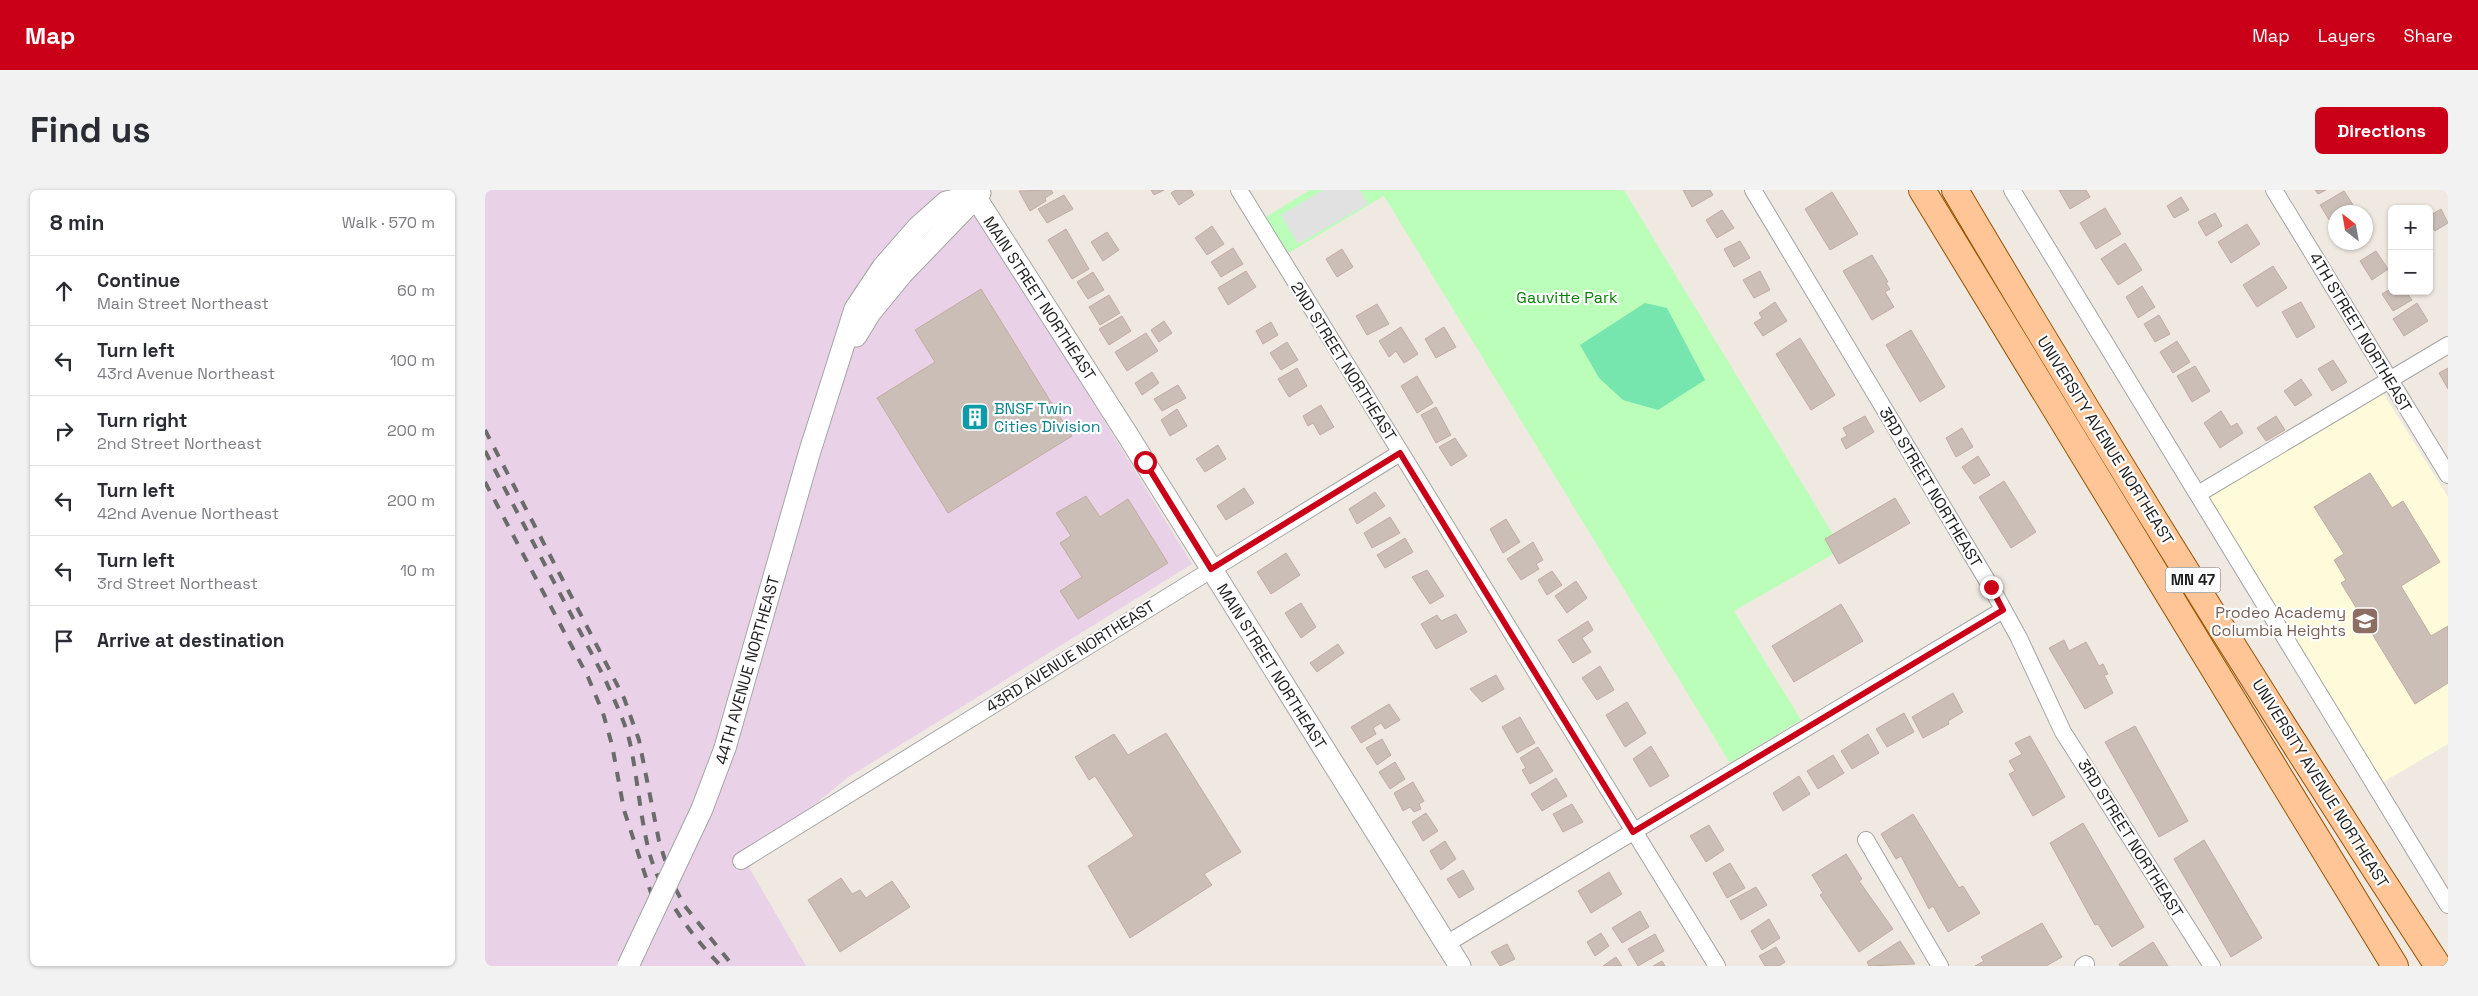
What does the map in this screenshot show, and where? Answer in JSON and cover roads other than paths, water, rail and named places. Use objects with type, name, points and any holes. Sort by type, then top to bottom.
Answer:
[{"type":"main road","name":"UNIVERSITY AVENUE NORTHEAST","points":[[1922,190],[2395,966]]},
{"type":"main road","name":"UNIVERSITY AVENUE NORTHEAST","points":[[1955,190],[2047,346],[2373,867],[2438,966]]},
{"type":"street","name":"2ND STREET NORTHEAST","points":[[1239,190],[1717,966]]},
{"type":"street","name":"3RD STREET NORTHEAST","points":[[1753,190],[1991,587],[2019,638],[2063,732],[2212,966]]},
{"type":"street","points":[[2012,190],[2448,905]]},
{"type":"street","name":"4TH STREET NORTHEAST","points":[[2274,190],[2448,475]]},
{"type":"street","name":"44TH AVENUE NORTHEAST","points":[[629,966],[699,816],[725,748],[811,445],[838,363],[870,313],[927,246],[957,219],[977,192]]},
{"type":"street","name":"MAIN STREET NORTHEAST","points":[[977,192],[1460,966]]},
{"type":"street","points":[[2198,494],[2448,345]]},
{"type":"street","name":"43RD AVENUE NORTHEAST","points":[[741,860],[1400,453]]},
{"type":"street","points":[[1446,944],[2003,610]]},
{"type":"street","points":[[1866,840],[1940,966]]},
{"type":"railway","points":[[485,430],[624,698],[639,740],[659,841],[672,882],[684,905],[733,966]]},
{"type":"railway","points":[[485,451],[605,679],[622,719],[630,743],[641,813],[655,870],[679,914],[699,942],[721,966]]},
{"type":"railway","points":[[485,482],[588,677],[603,713],[612,745],[624,810],[653,899]]},
{"type":"place","name":"BNSF Twin Cities Division","points":[[975,417]]},
{"type":"place","name":"Prodeo Academy Columbia Heights","points":[[2365,621]]},
{"type":"park label","name":"Gauvitte Park","points":[[1567,297]]}]
